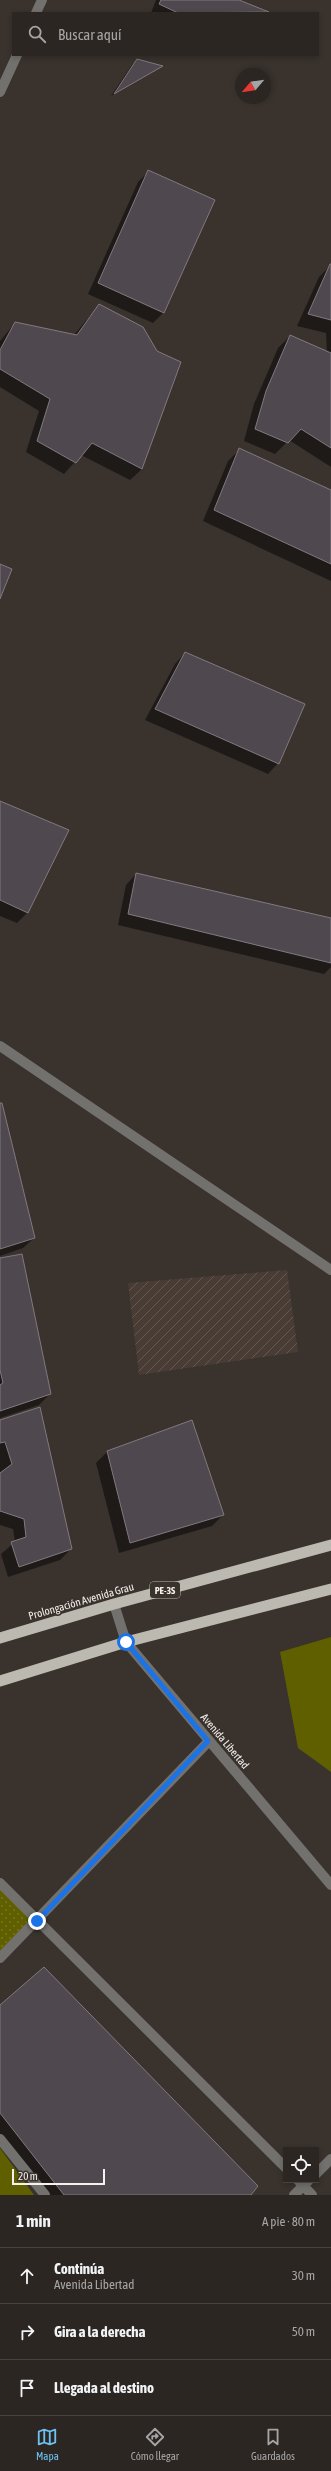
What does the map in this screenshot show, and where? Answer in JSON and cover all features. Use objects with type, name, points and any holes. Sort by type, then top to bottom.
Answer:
[{"type":"highway","name":"Prolongación Avenida Grau","points":[[0,1638],[114,1604],[331,1545]]},
{"type":"highway","points":[[0,1681],[126,1642],[331,1589]]},
{"type":"street","points":[[36,12],[42,0]]},
{"type":"street","points":[[0,92],[17,56]]},
{"type":"street","points":[[0,1046],[331,1270]]},
{"type":"street","name":"Avenida Libertad","points":[[114,1604],[126,1642],[331,1885]]},
{"type":"street","points":[[0,1958],[208,1741]]},
{"type":"street","points":[[0,1883],[283,2165]]},
{"type":"street","points":[[0,2139],[45,2195]]},
{"type":"street","points":[[319,2171],[331,2159]]},
{"type":"street","points":[[294,2195],[302,2183]]},
{"type":"street","points":[[304,2183],[312,2195]]},
{"type":"shaded area","points":[[287,1270],[298,1352],[139,1375],[128,1283]]},
{"type":"shaded area","points":[[331,1637],[331,1772],[298,1748],[280,1652]]},
{"type":"shaded area","points":[[0,1886],[35,1920],[0,1955]]},
{"type":"shaded area","points":[[0,2148],[34,2195],[0,2195]]},
{"type":"building","points":[[161,0],[239,0],[269,12],[176,12],[159,4]]},
{"type":"building","points":[[137,59],[163,66],[114,94]]},
{"type":"building","points":[[148,170],[215,200],[164,313],[98,283]]},
{"type":"building","points":[[331,264],[331,320],[308,314]]},
{"type":"building","points":[[99,304],[143,327],[157,351],[181,362],[142,469],[92,443],[76,463],[37,441],[50,399],[0,369],[0,350],[15,322],[77,335]]},
{"type":"building","points":[[290,335],[331,353],[331,448],[301,429],[288,443],[255,429],[266,391]]},
{"type":"building","points":[[239,448],[331,490],[331,564],[214,510]]},
{"type":"building","points":[[0,564],[12,569],[0,599]]},
{"type":"building","points":[[185,652],[305,704],[279,764],[155,709]]},
{"type":"building","points":[[0,801],[69,830],[28,913],[0,900]]},
{"type":"building","points":[[136,873],[331,918],[331,963],[128,914]]},
{"type":"building","points":[[0,1103],[2,1103],[35,1238],[0,1249]]},
{"type":"building","points":[[22,1254],[51,1394],[0,1411],[0,1385],[3,1383],[0,1370],[0,1258]]},
{"type":"building","points":[[40,1407],[72,1549],[19,1567],[11,1542],[26,1537],[24,1519],[0,1511],[0,1473],[12,1464],[5,1442],[0,1443],[0,1420]]},
{"type":"building","points":[[192,1420],[224,1515],[130,1543],[107,1451]]},
{"type":"building","points":[[44,1967],[258,2186],[251,2195],[64,2195],[0,2113],[0,2005]]},
{"type":"route","points":[[37,1921],[208,1741],[126,1642]]}]
